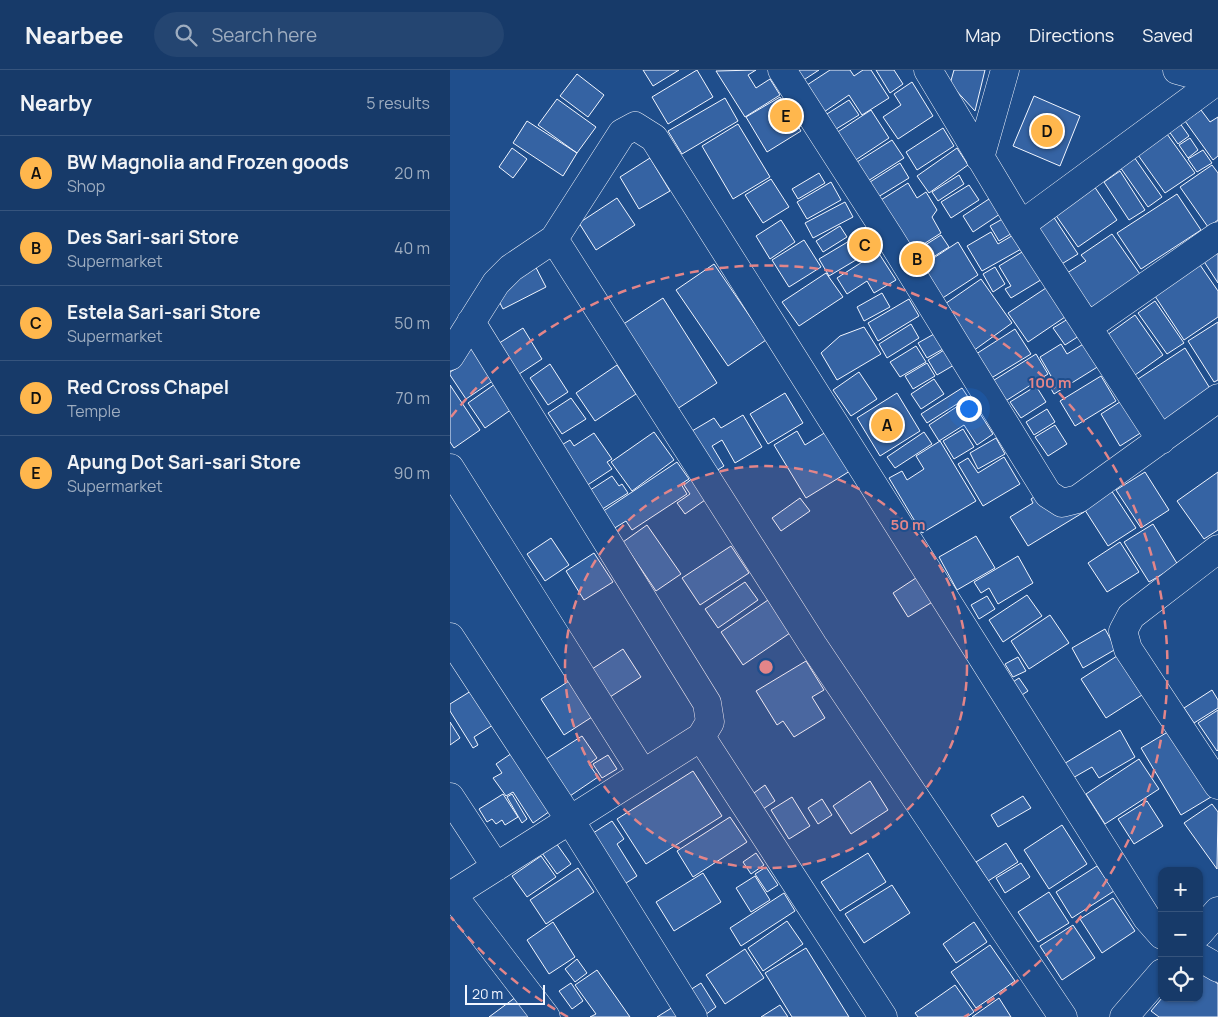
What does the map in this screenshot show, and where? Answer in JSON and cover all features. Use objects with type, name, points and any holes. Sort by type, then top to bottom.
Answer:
[{"type":"street","points":[[782,70],[895,246],[1048,494],[1062,503],[1078,499],[1218,398]]},
{"type":"street","points":[[928,70],[1021,225],[1089,326],[1161,440]]},
{"type":"street","points":[[980,158],[1006,70]]},
{"type":"street","points":[[1177,70],[1217,81]]},
{"type":"street","points":[[1021,225],[1217,81]]},
{"type":"street","points":[[450,356],[496,283],[510,268],[554,239],[622,132],[635,126],[654,138],[1147,918],[1158,930]]},
{"type":"street","points":[[1089,326],[1218,236]]},
{"type":"street","points":[[554,239],[813,645],[1063,1017]]},
{"type":"street","points":[[471,322],[707,703],[710,722],[701,737],[642,772],[451,895],[546,1017]]},
{"type":"street","points":[[450,468],[642,772]]},
{"type":"street","points":[[1215,557],[1131,616],[1123,631],[1128,649],[1218,785]]},
{"type":"street","points":[[450,637],[570,820],[693,1017]]},
{"type":"street","points":[[701,737],[883,1017]]},
{"type":"street","points":[[450,797],[496,866]]},
{"type":"street","points":[[1203,928],[1218,911]]},
{"type":"street","points":[[1203,959],[1218,968]]},
{"type":"street","points":[[1124,1017],[1158,978]]},
{"type":"building","points":[[643,70],[679,70],[653,86]]},
{"type":"building","points":[[697,70],[713,97],[668,124],[652,97]]},
{"type":"building","points":[[756,70],[748,75],[756,88],[770,79],[780,95],[745,117],[716,71]]},
{"type":"building","points":[[790,70],[819,70],[799,83]]},
{"type":"building","points":[[830,70],[850,70],[854,76],[863,70],[871,70],[889,98],[862,115],[849,95],[821,114],[804,87]]},
{"type":"building","points":[[876,70],[894,70],[903,84],[890,93]]},
{"type":"building","points":[[954,70],[985,70],[975,111],[950,84]]},
{"type":"building","points":[[577,74],[604,95],[588,117],[560,96]]},
{"type":"building","points":[[912,82],[933,116],[898,139],[883,117],[901,105],[894,94]]},
{"type":"building","points":[[1034,96],[1080,116],[1060,166],[1013,146]]},
{"type":"building","points":[[780,97],[801,131],[767,152],[746,117]]},
{"type":"building","points":[[725,98],[738,121],[682,154],[668,131]]},
{"type":"building","points":[[557,99],[596,127],[577,153],[538,125]]},
{"type":"building","points":[[849,100],[859,115],[828,134],[819,119]]},
{"type":"building","points":[[871,110],[889,138],[848,165],[830,137]]},
{"type":"building","points":[[1201,110],[1210,122],[1218,117],[1218,156],[1213,160],[1185,121]]},
{"type":"building","points":[[1177,119],[1189,136],[1178,144],[1166,127]]},
{"type":"building","points":[[527,121],[577,153],[563,176],[513,143]]},
{"type":"building","points":[[738,124],[770,177],[733,199],[702,146]]},
{"type":"building","points":[[943,128],[954,146],[917,170],[906,152]]},
{"type":"building","points":[[1167,134],[1195,173],[1165,193],[1138,155]]},
{"type":"building","points":[[1190,138],[1198,150],[1188,158],[1179,145]]},
{"type":"building","points":[[892,140],[904,158],[860,186],[849,167]]},
{"type":"building","points":[[512,148],[527,159],[513,178],[499,167]]},
{"type":"building","points":[[957,148],[968,165],[929,193],[917,176]]},
{"type":"building","points":[[1203,150],[1212,163],[1197,172],[1188,159]]},
{"type":"building","points":[[1134,157],[1162,197],[1148,207],[1120,167]]},
{"type":"building","points":[[650,158],[670,191],[639,209],[620,177]]},
{"type":"building","points":[[900,163],[909,178],[878,197],[870,182]]},
{"type":"building","points":[[1212,165],[1218,173],[1218,220],[1208,227],[1180,187]]},
{"type":"building","points":[[1120,171],[1145,210],[1129,220],[1104,182]]},
{"type":"building","points":[[819,173],[825,183],[798,199],[792,189]]},
{"type":"building","points":[[959,175],[964,184],[938,201],[932,192]]},
{"type":"building","points":[[771,179],[789,207],[763,223],[745,195]]},
{"type":"building","points":[[831,182],[841,200],[807,219],[797,202]]},
{"type":"building","points":[[908,183],[917,198],[926,192],[937,210],[932,217],[941,233],[908,254],[876,203]]},
{"type":"building","points":[[969,185],[979,200],[951,218],[941,202]]},
{"type":"building","points":[[1094,186],[1117,220],[1078,247],[1055,214]]},
{"type":"building","points":[[1177,194],[1201,230],[1141,269],[1117,233]]},
{"type":"building","points":[[992,197],[1003,212],[973,232],[963,216]]},
{"type":"building","points":[[617,198],[635,225],[596,250],[579,223]]},
{"type":"building","points":[[845,202],[853,217],[813,238],[805,223]]},
{"type":"building","points":[[1053,216],[1078,254],[1060,265],[1036,227]]},
{"type":"building","points":[[1006,217],[1014,232],[999,241],[990,226]]},
{"type":"building","points":[[781,220],[795,242],[770,259],[756,236]]},
{"type":"building","points":[[840,226],[847,237],[823,252],[816,241]]},
{"type":"building","points":[[866,231],[876,248],[829,276],[819,259]]},
{"type":"building","points":[[991,232],[998,244],[1015,234],[1023,248],[982,271],[967,246]]},
{"type":"building","points":[[1112,234],[1142,277],[1094,311],[1067,273],[1086,261],[1081,255]]},
{"type":"building","points":[[941,235],[949,247],[919,266],[911,254]]},
{"type":"building","points":[[804,240],[821,267],[789,287],[772,260]]},
{"type":"building","points":[[958,242],[978,275],[938,301],[917,269]]},
{"type":"building","points":[[1027,249],[1044,278],[1011,298],[1005,289],[1011,286],[999,266]]},
{"type":"building","points":[[1217,251],[1218,253],[1218,283],[1203,260]]},
{"type":"building","points":[[878,252],[896,280],[874,293],[867,281],[847,294],[837,278]]},
{"type":"building","points":[[530,256],[546,287],[503,309],[487,278]]},
{"type":"building","points":[[1198,262],[1218,291],[1218,317],[1184,340],[1153,293]]},
{"type":"building","points":[[714,264],[766,340],[728,366],[676,290]]},
{"type":"building","points":[[995,267],[1005,284],[993,292],[983,274]]},
{"type":"building","points":[[826,273],[843,297],[799,326],[782,302]]},
{"type":"building","points":[[981,279],[1012,323],[973,351],[942,306]]},
{"type":"building","points":[[1046,288],[1065,317],[1028,342],[1008,313]]},
{"type":"building","points":[[882,293],[890,307],[864,321],[857,307]]},
{"type":"building","points":[[663,298],[717,383],[677,409],[622,325]]},
{"type":"building","points":[[909,299],[919,316],[878,341],[868,323]]},
{"type":"building","points":[[1155,301],[1184,343],[1167,354],[1138,313]]},
{"type":"building","points":[[1135,315],[1163,355],[1135,375],[1107,335]]},
{"type":"building","points":[[1068,319],[1079,336],[1065,345],[1053,328]]},
{"type":"building","points":[[1218,322],[1218,380],[1214,382],[1188,341]]},
{"type":"building","points":[[911,324],[919,338],[887,358],[879,344]]},
{"type":"building","points":[[864,327],[881,354],[837,380],[821,353],[840,336]]},
{"type":"building","points":[[523,328],[542,359],[513,378],[493,347]]},
{"type":"building","points":[[1015,329],[1031,354],[988,380],[973,356]]},
{"type":"building","points":[[934,334],[943,349],[927,358],[918,343]]},
{"type":"building","points":[[1085,343],[1099,366],[1054,394],[1046,380],[1051,376],[1040,357],[1061,344],[1067,354]]},
{"type":"building","points":[[475,344],[497,378],[466,399],[450,375],[450,372],[457,368],[451,360]]},
{"type":"building","points":[[916,346],[926,362],[900,377],[890,362]]},
{"type":"building","points":[[1185,348],[1211,390],[1161,422],[1135,381]]},
{"type":"building","points":[[944,350],[954,365],[937,375],[928,360]]},
{"type":"building","points":[[1036,354],[1048,374],[1004,402],[991,382]]},
{"type":"building","points":[[927,363],[935,376],[913,389],[905,376]]},
{"type":"building","points":[[550,364],[568,392],[548,405],[530,378]]},
{"type":"building","points":[[617,365],[636,394],[595,421],[576,393]]},
{"type":"building","points":[[859,372],[877,399],[851,416],[833,390]]},
{"type":"building","points":[[1101,376],[1116,401],[1075,426],[1060,401]]},
{"type":"building","points":[[934,379],[944,394],[921,409],[911,394]]},
{"type":"building","points":[[495,384],[512,409],[485,428],[468,403]]},
{"type":"building","points":[[450,385],[480,430],[454,448],[450,442]]},
{"type":"building","points":[[1036,386],[1046,402],[1021,418],[1010,402]]},
{"type":"building","points":[[962,388],[968,397],[927,423],[921,414]]},
{"type":"building","points":[[785,393],[803,423],[768,444],[750,414]]},
{"type":"building","points":[[897,393],[920,431],[880,456],[857,418]]},
{"type":"building","points":[[571,398],[586,419],[562,434],[548,413]]},
{"type":"building","points":[[970,398],[993,434],[977,445],[964,425],[939,441],[929,425]]},
{"type":"building","points":[[1123,400],[1142,432],[1120,446],[1101,414]]},
{"type":"building","points":[[1047,409],[1055,422],[1034,435],[1026,422]]},
{"type":"building","points":[[743,415],[762,447],[735,463],[722,440],[712,446],[724,466],[716,471],[692,431],[714,418],[721,428]]},
{"type":"building","points":[[1055,425],[1067,444],[1048,456],[1035,437]]},
{"type":"building","points":[[963,429],[974,447],[954,459],[943,441]]},
{"type":"building","points":[[797,431],[805,445],[826,432],[850,471],[806,498],[774,445]]},
{"type":"building","points":[[654,432],[674,460],[632,491],[611,462]]},
{"type":"building","points":[[924,432],[932,444],[895,468],[887,457]]},
{"type":"building","points":[[594,433],[612,459],[607,462],[612,469],[583,488],[560,446],[570,440],[574,446]]},
{"type":"building","points":[[996,438],[1005,454],[978,469],[970,453]]},
{"type":"building","points":[[940,441],[976,501],[922,533],[889,478],[902,471],[907,480],[924,469],[916,456]]},
{"type":"building","points":[[1004,457],[1020,484],[983,506],[958,464],[968,458],[978,473]]},
{"type":"building","points":[[677,462],[689,479],[681,484],[687,494],[632,530],[626,521],[613,529],[602,512]]},
{"type":"building","points":[[1145,472],[1169,510],[1141,528],[1116,490]]},
{"type":"building","points":[[1218,472],[1218,530],[1204,539],[1177,501]]},
{"type":"building","points":[[612,476],[619,486],[622,484],[628,493],[596,513],[584,494]]},
{"type":"building","points":[[694,477],[705,500],[685,514],[677,503],[690,494],[684,485]]},
{"type":"building","points":[[1044,490],[1077,501],[1084,512],[1028,546],[1010,517],[1033,503],[1031,499]]},
{"type":"building","points":[[1111,490],[1136,528],[1108,546],[1083,507]]},
{"type":"building","points":[[800,498],[810,511],[781,531],[772,518]]},
{"type":"building","points":[[1153,524],[1178,565],[1149,582],[1124,542]]},
{"type":"building","points":[[647,525],[681,574],[656,591],[623,542]]},
{"type":"building","points":[[976,536],[995,568],[957,590],[939,557]]},
{"type":"building","points":[[551,538],[569,565],[545,581],[527,554]]},
{"type":"building","points":[[1120,542],[1139,572],[1107,592],[1088,563]]},
{"type":"building","points":[[731,546],[749,573],[700,605],[682,578]]},
{"type":"building","points":[[594,553],[613,582],[584,600],[566,571]]},
{"type":"building","points":[[1018,556],[1033,583],[998,604],[989,588],[981,593],[974,582]]},
{"type":"building","points":[[919,576],[934,601],[908,617],[893,593]]},
{"type":"building","points":[[745,582],[758,600],[718,628],[705,609]]},
{"type":"building","points":[[1027,595],[1042,616],[1003,642],[989,620]]},
{"type":"building","points":[[987,596],[995,609],[979,619],[971,605]]},
{"type":"building","points":[[768,600],[790,633],[743,665],[721,632]]},
{"type":"building","points":[[1050,615],[1069,643],[1029,669],[1011,641]]},
{"type":"building","points":[[1105,629],[1116,649],[1083,668],[1072,648]]},
{"type":"building","points":[[623,649],[641,677],[610,697],[592,669]]},
{"type":"building","points":[[1117,656],[1142,695],[1106,718],[1081,679]]},
{"type":"building","points":[[1018,657],[1026,671],[1013,677],[1005,664]]},
{"type":"building","points":[[806,661],[824,690],[812,697],[825,718],[794,737],[783,721],[777,725],[756,691]]},
{"type":"building","points":[[1019,678],[1028,691],[1014,700],[1005,687]]},
{"type":"building","points":[[569,681],[592,717],[564,735],[541,699]]},
{"type":"building","points":[[1212,690],[1218,700],[1218,708],[1194,723],[1184,708]]},
{"type":"building","points":[[471,691],[493,725],[474,737],[478,745],[473,748],[450,711],[450,704]]},
{"type":"building","points":[[1218,710],[1218,750],[1217,751],[1198,723]]},
{"type":"building","points":[[450,722],[460,738],[450,745]]},
{"type":"building","points":[[1120,730],[1135,757],[1099,778],[1092,767],[1071,779],[1062,765]]},
{"type":"building","points":[[1171,730],[1211,797],[1181,815],[1141,748]]},
{"type":"building","points":[[582,736],[597,758],[589,764],[598,777],[567,798],[543,761]]},
{"type":"building","points":[[515,751],[553,809],[533,823],[513,792],[506,796],[493,778],[502,773],[496,764]]},
{"type":"building","points":[[608,755],[617,769],[602,778],[593,764]]},
{"type":"building","points":[[1139,759],[1159,789],[1105,824],[1086,794]]},
{"type":"building","points":[[693,771],[722,816],[646,864],[617,819]]},
{"type":"building","points":[[870,781],[888,810],[851,834],[833,806]]},
{"type":"building","points":[[765,785],[775,801],[757,813],[747,798]]},
{"type":"building","points":[[503,794],[518,817],[505,825],[502,820],[496,824],[492,819],[487,822],[479,809]]},
{"type":"building","points":[[512,794],[527,819],[522,823],[507,797]]},
{"type":"building","points":[[1023,796],[1031,808],[998,827],[991,815]]},
{"type":"building","points":[[792,797],[810,826],[789,839],[771,810]]},
{"type":"building","points":[[822,799],[832,815],[818,824],[808,808]]},
{"type":"building","points":[[1147,801],[1163,826],[1134,844],[1118,819]]},
{"type":"building","points":[[1212,804],[1218,812],[1217,869],[1184,823]]},
{"type":"building","points":[[730,817],[747,842],[693,877],[677,851]]},
{"type":"building","points":[[612,821],[624,839],[617,844],[637,876],[623,885],[590,835]]},
{"type":"building","points":[[1062,825],[1087,864],[1049,889],[1024,850]]},
{"type":"building","points":[[556,843],[571,864],[557,874],[542,853]]},
{"type":"building","points":[[1006,843],[1018,862],[988,881],[976,862]]},
{"type":"building","points":[[756,853],[764,865],[751,874],[743,862]]},
{"type":"building","points":[[868,853],[886,882],[840,911],[821,882]]},
{"type":"building","points":[[541,856],[556,877],[527,897],[512,876]]},
{"type":"building","points":[[1021,863],[1030,877],[1005,893],[996,878]]},
{"type":"building","points":[[1097,866],[1114,891],[1072,918],[1056,892]]},
{"type":"building","points":[[766,867],[778,885],[767,892],[755,874]]},
{"type":"building","points":[[578,868],[594,892],[546,924],[530,900]]},
{"type":"building","points":[[703,873],[721,902],[674,931],[656,902]]},
{"type":"building","points":[[755,876],[770,900],[751,912],[736,888]]},
{"type":"building","points":[[892,885],[910,913],[864,943],[845,914]]},
{"type":"building","points":[[1049,892],[1069,923],[1038,942],[1018,912]]},
{"type":"building","points":[[784,893],[795,911],[741,946],[730,928]]},
{"type":"building","points":[[1113,898],[1135,931],[1102,953],[1080,919]]},
{"type":"building","points":[[787,921],[803,944],[763,971],[748,948]]},
{"type":"building","points":[[553,922],[575,957],[549,974],[527,940]]},
{"type":"building","points":[[974,922],[987,942],[956,963],[943,944]]},
{"type":"building","points":[[1073,925],[1095,958],[1062,980],[1040,946]]},
{"type":"building","points":[[990,945],[1015,981],[976,1008],[951,972]]},
{"type":"building","points":[[806,948],[849,1017],[792,1017],[765,973]]},
{"type":"building","points":[[745,949],[764,978],[725,1004],[706,975]]},
{"type":"building","points":[[577,959],[587,973],[575,982],[565,969]]},
{"type":"building","points":[[597,970],[630,1017],[590,1017],[596,1014],[575,985]]},
{"type":"building","points":[[1203,972],[1218,984],[1218,1017],[1159,1017],[1151,1011],[1159,1002],[1203,1002]]},
{"type":"building","points":[[571,983],[583,1001],[572,1009],[559,991]]},
{"type":"building","points":[[701,983],[716,1007],[705,1015],[690,990]]},
{"type":"building","points":[[955,985],[974,1012],[967,1017],[918,1017],[915,1013]]},
{"type":"building","points":[[516,997],[530,1017],[489,1017]]},
{"type":"building","points":[[999,998],[1011,1017],[972,1017]]},
{"type":"building","points":[[780,1005],[788,1017],[761,1017]]},
{"type":"building","points":[[673,1007],[680,1017],[657,1017]]},
{"type":"place","name":"Apung Dot Sari-sari Store","points":[[786,116]]},
{"type":"place","name":"Red Cross Chapel","points":[[1047,131]]},
{"type":"place","name":"Estela Sari-sari Store","points":[[865,245]]},
{"type":"place","name":"Des Sari-sari Store","points":[[917,259]]},
{"type":"place","name":"BW Magnolia and Frozen goods","points":[[887,425]]}]
